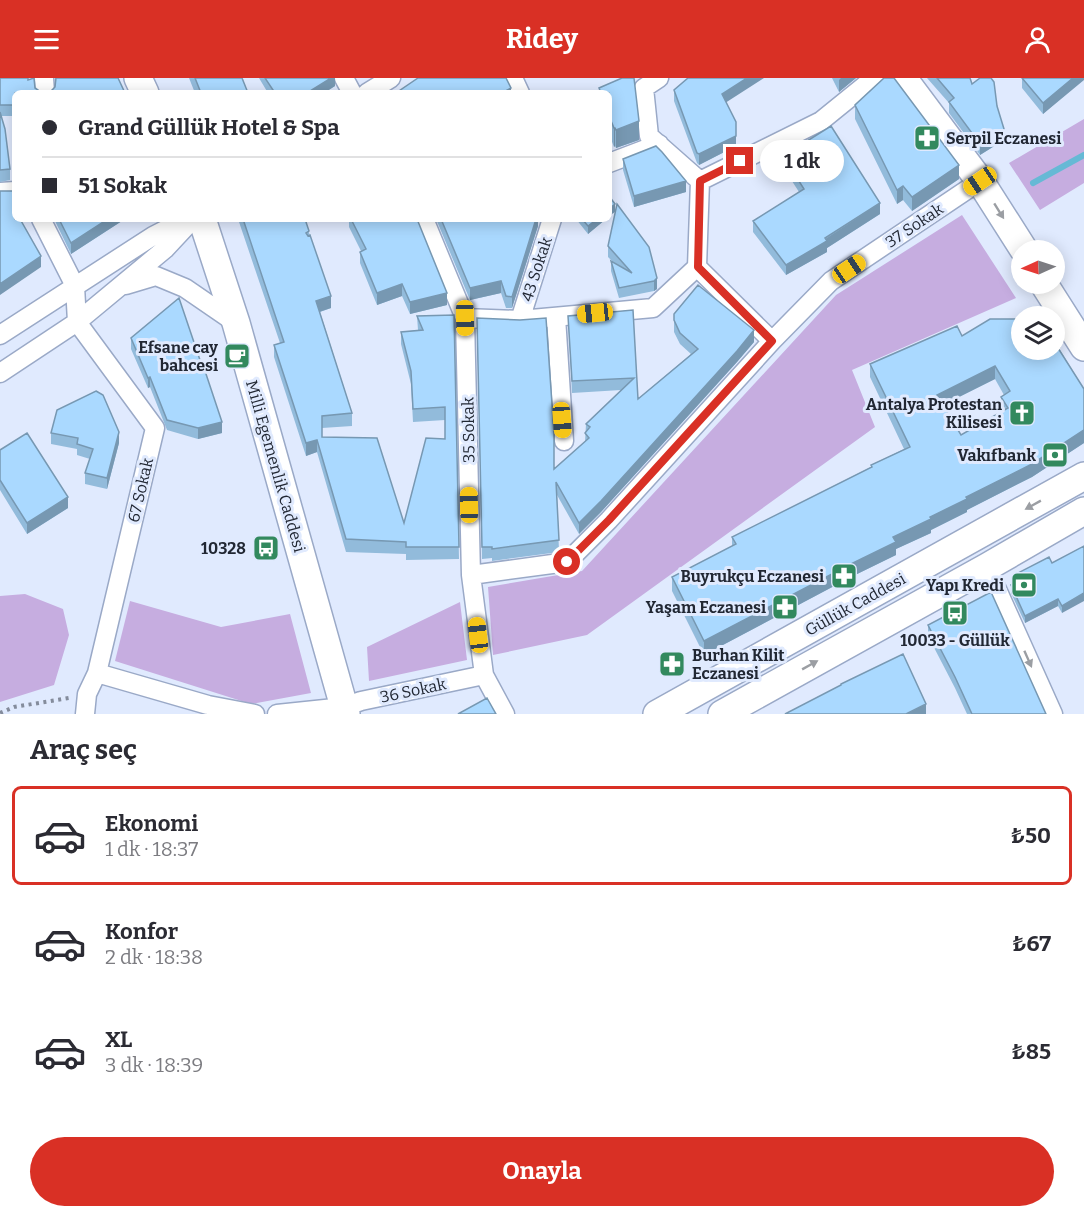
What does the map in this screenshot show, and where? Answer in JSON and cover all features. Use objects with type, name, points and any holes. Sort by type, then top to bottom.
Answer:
[{"type":"main road","points":[[903,78],[980,181],[1018,240]]},
{"type":"main road","name":"Milli Egemenlik Caddesi","points":[[203,222],[236,323],[345,710]]},
{"type":"main road","points":[[1050,294],[1084,347]]},
{"type":"main road","name":"Güllük Caddesi","points":[[657,714],[1084,476]]},
{"type":"main road","name":"Güllük Caddesi","points":[[722,714],[1084,511]]},
{"type":"street","points":[[373,90],[391,78]]},
{"type":"street","points":[[465,318],[520,320],[653,308],[698,267],[700,181],[649,136],[644,87],[659,78]]},
{"type":"street","points":[[700,181],[821,121],[874,78]]},
{"type":"street","points":[[612,162],[659,144]]},
{"type":"street","name":"37 Sokak","points":[[471,575],[567,562],[609,520],[772,341],[831,281],[980,181]]},
{"type":"street","points":[[43,222],[75,286],[77,322]]},
{"type":"street","points":[[0,335],[153,236],[180,222]]},
{"type":"street","points":[[0,374],[77,322],[165,249],[190,222]]},
{"type":"street","name":"35 Sokak","points":[[425,222],[465,318],[471,575],[484,675],[505,714]]},
{"type":"street","name":"43 Sokak","points":[[520,320],[551,222]]},
{"type":"street","points":[[698,267],[772,341]]},
{"type":"street","points":[[119,287],[156,276],[184,288],[236,323]]},
{"type":"street","points":[[556,317],[564,441]]},
{"type":"street","name":"67 Sokak","points":[[77,322],[155,428],[97,674],[87,694],[85,714]]},
{"type":"street","points":[[987,567],[1053,714]]},
{"type":"street","points":[[97,674],[208,705],[255,714]]},
{"type":"street","name":"36 Sokak","points":[[277,714],[345,710],[361,701],[484,675]]},
{"type":"path","points":[[0,713],[14,707],[87,694]]},
{"type":"shaded area","points":[[1084,119],[1084,183],[1040,210],[1009,163]]},
{"type":"shaded area","points":[[962,215],[1011,290],[1011,294],[1016,298],[852,370],[875,427],[587,635],[493,655],[488,587],[582,571],[836,295]]},
{"type":"shaded area","points":[[25,594],[63,609],[69,635],[54,685],[0,702],[0,596]]},
{"type":"shaded area","points":[[130,601],[221,627],[290,614],[311,693],[251,704],[115,661]]},
{"type":"shaded area","points":[[460,602],[467,660],[369,681],[367,647]]},
{"type":"building","points":[[0,78],[28,78],[28,80],[34,78],[35,88],[38,90],[12,90],[12,105],[0,105]]},
{"type":"building","points":[[56,78],[118,78],[124,90],[52,90],[55,87]]},
{"type":"building","points":[[195,78],[242,78],[247,90],[200,90]]},
{"type":"building","points":[[265,78],[331,78],[312,90],[273,90]]},
{"type":"building","points":[[418,78],[506,78],[511,88],[507,90],[400,90]]},
{"type":"building","points":[[622,78],[634,78],[639,121],[616,130],[612,123],[612,90],[600,90],[599,88]]},
{"type":"building","points":[[688,78],[747,78],[722,94],[736,122],[736,136],[699,154],[674,90]]},
{"type":"building","points":[[884,78],[894,78],[959,165],[912,197],[903,186],[897,190],[855,105]]},
{"type":"building","points":[[937,78],[970,78],[972,84],[980,78],[991,78],[994,82],[997,106],[1004,129],[980,144],[949,102],[954,98]]},
{"type":"building","points":[[1022,78],[1073,78],[1043,103]]},
{"type":"building","points":[[0,112],[5,129],[10,169],[0,170]]},
{"type":"building","points":[[831,126],[880,203],[825,238],[827,241],[786,265],[753,221],[804,189],[783,156]]},
{"type":"building","points":[[656,146],[686,181],[634,196],[623,159]]},
{"type":"building","points":[[0,191],[12,191],[12,222],[22,222],[41,256],[0,284]]},
{"type":"building","points":[[617,204],[649,247],[657,278],[654,281],[619,288],[611,261],[632,273],[608,246]]},
{"type":"building","points":[[60,222],[103,222],[71,243]]},
{"type":"building","points":[[244,222],[306,222],[309,231],[306,233],[310,235],[331,296],[316,301],[352,413],[322,416],[322,437],[377,438],[404,523],[426,438],[445,439],[445,407],[413,409],[411,371],[401,332],[423,330],[417,316],[454,315],[459,547],[406,547],[406,542],[346,539],[317,440],[306,443],[274,345],[284,342]]},
{"type":"building","points":[[352,222],[418,222],[447,293],[410,302],[402,284],[377,293],[360,252],[366,249]]},
{"type":"building","points":[[442,222],[535,222],[512,297],[506,296],[501,281],[470,288]]},
{"type":"building","points":[[698,285],[754,330],[737,351],[579,523],[556,482],[559,540],[492,549],[492,547],[482,547],[477,318],[520,320],[546,318],[554,433],[554,469],[589,438],[585,433],[590,427],[586,424],[634,378],[572,381],[568,316],[633,310],[638,399],[698,349],[680,333],[674,320],[674,314]]},
{"type":"building","points":[[179,298],[222,422],[198,428],[167,420],[131,338]]},
{"type":"building","points":[[990,319],[1011,319],[1011,360],[1065,359],[1084,389],[1084,430],[1032,464],[893,537],[896,542],[704,641],[672,577],[736,544],[732,537],[910,447],[870,364],[957,326],[962,336]],"holes":[[[995,366],[1010,391],[1001,397],[1008,408],[961,435],[937,395]]]},
{"type":"building","points":[[96,391],[103,395],[119,432],[107,478],[85,473],[93,449],[77,444],[78,438],[51,433],[57,410]]},
{"type":"building","points":[[27,433],[68,497],[27,523],[0,480],[0,450]]},
{"type":"building","points":[[1084,546],[1084,593],[1062,606],[1058,599],[1025,616],[1011,585],[1018,582],[1014,575],[1049,557],[1052,563]]},
{"type":"building","points":[[991,592],[1046,714],[972,714],[928,625]]},
{"type":"building","points":[[903,654],[926,704],[906,714],[785,714],[841,684]]},
{"type":"building","points":[[487,698],[496,714],[458,714]]},
{"type":"waterway","points":[[1033,183],[1084,155]]},
{"type":"place","name":"Serpil Eczanesi","points":[[927,138]]},
{"type":"place","name":"Efsane cay bahcesi","points":[[237,356]]},
{"type":"place","name":"Antalya Protestan Kilisesi","points":[[1022,413]]},
{"type":"place","name":"Vakıfbank","points":[[1055,455]]},
{"type":"place","name":"10328","points":[[266,548]]},
{"type":"place","name":"Buyrukçu Eczanesi","points":[[844,576]]},
{"type":"place","name":"Yapı Kredi","points":[[1024,585]]},
{"type":"place","name":"Yaşam Eczanesi","points":[[785,607]]},
{"type":"place","name":"10033 - Güllük","points":[[955,613]]},
{"type":"place","name":"Burhan Kilit Eczanesi","points":[[672,664]]},
{"type":"route","points":[[567,562],[609,520],[772,341],[698,267],[700,181],[740,161]]}]
